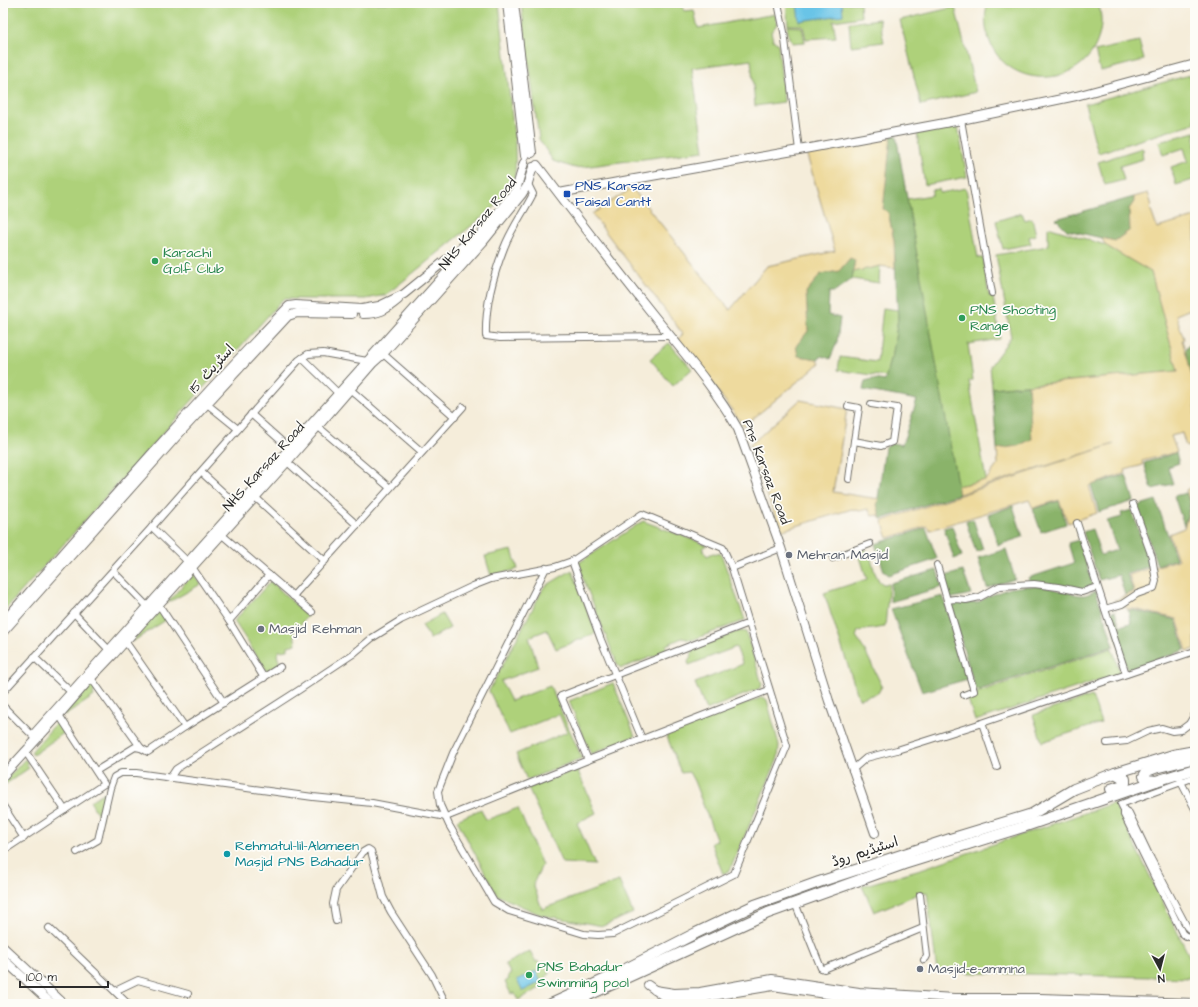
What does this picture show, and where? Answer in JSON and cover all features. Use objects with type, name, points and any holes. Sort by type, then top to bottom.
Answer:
[{"type":"main road","name":"اسٹیڈیم روڈ","points":[[551,1004],[608,978],[696,933],[755,906],[819,882],[1032,814],[1074,789],[1115,773],[1173,755],[1195,751]]},
{"type":"main road","points":[[1156,781],[1147,780],[1144,776],[1147,771],[1195,758]]},
{"type":"main road","name":"اسٹیڈیم روڈ","points":[[569,1004],[768,913],[904,864],[1023,827],[1068,811],[1121,803],[1156,781],[1195,769]]},
{"type":"main road","points":[[1068,811],[1094,795],[1123,785],[1125,783],[1125,779],[1115,773]]},
{"type":"street","name":"NHS Karsaz Road","points":[[507,3],[527,157]]},
{"type":"street","name":"NHS Karsaz Road","points":[[453,271],[516,190],[527,157],[514,3]]},
{"type":"street","points":[[778,3],[784,32],[799,150]]},
{"type":"street","points":[[559,193],[961,120],[1076,96],[1195,64]]},
{"type":"street","points":[[961,120],[992,293]]},
{"type":"street","points":[[537,155],[538,160],[535,166],[528,167],[527,157],[537,155]]},
{"type":"street","name":"NHS Karsaz Road","points":[[3,768],[59,715],[92,678],[109,650],[148,607],[189,566],[243,503],[284,460],[345,391],[373,364],[380,352],[514,204],[528,184],[535,166]]},
{"type":"street","name":"Pns Karsaz Road","points":[[535,166],[559,193],[623,278],[706,382],[728,412],[738,429],[781,548],[829,701],[875,833]]},
{"type":"street","points":[[528,184],[533,194],[504,248],[491,286],[485,324],[486,336],[500,338],[669,336]]},
{"type":"street","name":"اسٹریٹ 15","points":[[3,622],[70,545],[235,363],[289,306],[296,305],[362,309],[379,306],[404,294],[491,223]]},
{"type":"street","points":[[3,632],[207,404],[290,314],[377,313],[385,310],[404,294]]},
{"type":"street","name":"NHS Karsaz Road","points":[[345,391],[367,361],[380,352]]},
{"type":"street","points":[[380,352],[455,417]]},
{"type":"street","points":[[3,692],[113,571],[299,360],[308,354],[323,353],[367,361]]},
{"type":"street","points":[[302,358],[422,452]]},
{"type":"street","points":[[207,404],[238,429]]},
{"type":"street","points":[[854,441],[881,446],[892,442],[897,408],[870,404]]},
{"type":"street","points":[[848,406],[859,408],[849,479]]},
{"type":"street","points":[[293,596],[463,407]]},
{"type":"street","points":[[251,414],[289,448]]},
{"type":"street","name":"NHS Karsaz Road","points":[[206,547],[221,534],[243,503],[255,497],[284,460],[289,448],[316,424]]},
{"type":"street","points":[[316,424],[390,488]]},
{"type":"street","points":[[284,460],[357,525]]},
{"type":"street","points":[[201,472],[243,503]]},
{"type":"street","points":[[255,497],[325,561]]},
{"type":"street","points":[[1105,610],[1122,604],[1137,594],[1154,588],[1156,581],[1152,557],[1133,504]]},
{"type":"street","points":[[170,778],[176,769],[299,690],[353,654],[372,638],[401,620],[491,579],[546,568],[554,567],[572,561],[642,514],[723,548],[732,568],[787,746],[734,874],[613,934],[584,934],[508,911],[494,902],[446,817],[440,805],[438,791],[453,753],[546,568]]},
{"type":"street","points":[[1077,523],[1126,674]]},
{"type":"street","points":[[152,527],[189,566],[229,621],[264,678]]},
{"type":"street","points":[[221,534],[312,612]]},
{"type":"street","points":[[832,558],[870,544]]},
{"type":"street","points":[[732,568],[781,548]]},
{"type":"street","points":[[572,561],[642,739]]},
{"type":"street","points":[[937,565],[974,691],[964,695]]},
{"type":"street","name":"NHS Karsaz Road","points":[[3,776],[26,751],[35,737],[71,692],[125,642],[159,605],[189,566]]},
{"type":"street","points":[[113,571],[148,607]]},
{"type":"street","points":[[229,621],[269,574]]},
{"type":"street","points":[[947,600],[955,598],[966,600],[980,597],[1000,586],[1034,584],[1082,592],[1098,587]]},
{"type":"street","points":[[159,605],[224,703]]},
{"type":"street","points":[[74,613],[109,650]]},
{"type":"street","points":[[588,760],[561,696],[749,623]]},
{"type":"street","points":[[125,642],[185,727]]},
{"type":"street","points":[[852,770],[866,758],[897,750],[1195,651]]},
{"type":"street","points":[[34,657],[71,692]]},
{"type":"street","points":[[96,771],[135,747],[141,748],[148,752],[280,667]]},
{"type":"street","points":[[92,678],[141,748]]},
{"type":"street","points":[[77,852],[98,840],[110,788],[114,777],[121,773],[136,773],[314,797],[372,802],[446,817],[769,690]]},
{"type":"street","points":[[3,706],[35,737]]},
{"type":"street","points":[[1107,743],[1127,741],[1148,731],[1162,728],[1172,731],[1181,730],[1189,724],[1195,714]]},
{"type":"street","points":[[3,851],[104,784],[59,715]]},
{"type":"street","points":[[982,722],[997,767]]},
{"type":"street","points":[[26,751],[65,810]]},
{"type":"street","points":[[1121,803],[1195,777]]},
{"type":"street","points":[[1181,782],[1195,809]]},
{"type":"street","points":[[1121,803],[1129,813],[1187,928],[1189,930],[1195,929]]},
{"type":"street","points":[[1121,803],[1124,815],[1182,933],[1189,938],[1195,936]]},
{"type":"street","points":[[3,806],[24,838]]},
{"type":"street","points":[[336,921],[333,904],[336,890],[363,852],[368,849],[372,851],[388,907],[432,975],[446,1004]]},
{"type":"street","points":[[920,895],[927,956],[924,960]]},
{"type":"street","points":[[795,903],[822,968],[824,969],[923,928]]},
{"type":"street","points":[[49,928],[128,1004]]},
{"type":"street","points":[[3,947],[5,958],[52,1004]]},
{"type":"street","points":[[5,958],[64,1004]]},
{"type":"street","points":[[648,985],[655,990],[674,993],[700,992],[772,979],[858,998],[885,1002],[1039,1001],[1195,1003]]},
{"type":"street","points":[[115,991],[138,980],[188,994]]},
{"type":"street","points":[[858,998],[996,1004]]},
{"type":"green space","name":"Karachi Golf Club","points":[[3,3],[499,3],[515,143],[515,177],[508,193],[500,202],[386,295],[366,299],[283,299],[3,612]]},
{"type":"green space","points":[[521,3],[682,3],[684,11],[694,10],[698,28],[775,14],[777,24],[771,32],[773,40],[778,44],[784,102],[755,106],[751,60],[692,68],[704,151],[575,168],[553,161],[539,139]]},
{"type":"green space","points":[[786,3],[860,3],[861,17],[833,21],[836,37],[806,39],[803,25],[788,25]]},
{"type":"green space","points":[[988,3],[1098,3],[1101,20],[1099,36],[1091,54],[1077,67],[1061,75],[1044,77],[1026,75],[1010,67],[996,54],[986,28],[985,15]]},
{"type":"green space","points":[[955,7],[976,92],[921,105],[900,20]]},
{"type":"green space","points":[[879,19],[884,42],[851,46],[849,23]]},
{"type":"green space","points":[[787,26],[802,27],[805,42],[792,43],[792,40],[789,38]]},
{"type":"green space","points":[[1139,41],[1144,60],[1100,71],[1095,51]]},
{"type":"green space","points":[[1190,75],[1195,90],[1195,123],[1098,153],[1085,104]]},
{"type":"green space","points":[[958,126],[967,177],[925,185],[917,133]]},
{"type":"green space","points":[[1195,132],[1195,174],[1192,175],[1193,180],[1176,185],[1171,167],[1188,161],[1184,148],[1163,155],[1159,142]]},
{"type":"green space","points":[[896,135],[959,494],[881,519],[877,505],[885,448],[892,443],[902,445],[917,400],[863,390],[865,381],[873,379],[885,381],[890,359],[892,359],[898,318],[894,241],[888,212],[883,209],[891,136]]},
{"type":"green space","points":[[1142,148],[1144,150],[1142,151],[1143,159],[1120,166],[1124,180],[1105,185],[1098,162]]},
{"type":"green space","name":"PNS Shooting Range","points":[[966,188],[978,258],[983,258],[989,296],[993,297],[1000,339],[968,344],[973,380],[969,381],[986,480],[957,486],[907,199],[932,195],[932,190],[939,189],[940,193]]},
{"type":"green space","points":[[1134,197],[1134,202],[1129,209],[1130,230],[1115,241],[1067,230],[1056,219]]},
{"type":"green space","points":[[1022,213],[1025,220],[1032,218],[1036,235],[1029,237],[1031,244],[1003,249],[996,221]]},
{"type":"green space","points":[[1048,227],[1105,245],[1151,272],[1178,371],[992,388],[990,366],[1011,337],[996,255],[1048,246]]},
{"type":"green space","points":[[850,258],[855,260],[852,279],[835,292],[829,292],[828,315],[840,318],[837,342],[830,359],[823,356],[817,359],[797,356],[796,346],[808,331],[806,292],[821,274],[839,271]]},
{"type":"green space","points":[[880,266],[879,283],[852,279],[853,272]]},
{"type":"green space","points":[[883,308],[898,310],[892,360],[890,359],[886,377],[838,370],[840,357],[877,362]]},
{"type":"green space","points":[[669,343],[692,369],[673,386],[650,359]]},
{"type":"green space","points":[[1195,343],[1195,389],[1185,351],[1189,345]]},
{"type":"green space","points":[[1028,385],[1032,439],[1018,446],[997,449],[992,388]]},
{"type":"green space","points":[[1176,453],[1179,463],[1168,467],[1173,484],[1152,489],[1144,463]]},
{"type":"green space","points":[[1126,475],[1134,501],[1099,512],[1091,485]]},
{"type":"green space","points":[[1186,493],[1190,504],[1184,526],[1174,496]]},
{"type":"green space","points":[[1156,500],[1176,559],[1157,565],[1137,506]]},
{"type":"green space","points":[[1059,501],[1066,524],[1041,532],[1033,509]]},
{"type":"green space","points":[[1013,506],[1023,537],[998,545],[988,515]]},
{"type":"green space","points":[[1132,510],[1150,566],[1127,574],[1133,591],[1125,595],[1119,575],[1099,580],[1083,532],[1092,529],[1101,555],[1117,550],[1107,521],[1122,517],[1121,513]]},
{"type":"green space","points":[[973,519],[983,549],[976,552],[966,522]]},
{"type":"green space","points":[[643,521],[707,545],[702,548],[707,556],[713,553],[721,554],[745,620],[692,640],[682,638],[666,645],[668,651],[622,668],[618,666],[578,566],[580,562]]},
{"type":"green space","points":[[952,526],[962,556],[954,559],[944,528]]},
{"type":"green space","points":[[926,528],[937,559],[889,575],[884,571],[875,544]]},
{"type":"green space","points":[[1079,540],[1093,585],[1080,590],[1030,582],[1028,578],[1074,563],[1068,543]]},
{"type":"green space","points":[[864,549],[869,552],[879,581],[883,584],[889,584],[885,627],[858,631],[856,637],[865,651],[882,686],[878,693],[859,699],[824,593],[867,579],[858,551]]},
{"type":"green space","points":[[1006,549],[1015,579],[987,588],[978,558]]},
{"type":"green space","points":[[512,550],[518,569],[491,576],[485,556]]},
{"type":"green space","points":[[572,570],[596,633],[556,649],[547,630],[529,637],[538,667],[501,681],[511,701],[550,686],[582,758],[527,780],[516,754],[567,732],[559,714],[510,734],[489,691],[544,587]]},
{"type":"green space","points":[[937,570],[942,587],[890,602],[891,583]]},
{"type":"green space","points":[[963,571],[971,594],[948,599],[942,577]]},
{"type":"green space","points":[[193,574],[201,584],[166,604]]},
{"type":"green space","points":[[271,581],[307,616],[294,633],[296,644],[288,646],[288,650],[279,651],[277,655],[280,664],[268,673],[234,621]]},
{"type":"green space","points":[[1041,586],[1079,595],[1085,595],[1096,591],[1114,646],[976,691],[949,600],[977,603],[989,596],[1010,588]]},
{"type":"green space","points":[[943,596],[968,679],[922,692],[891,609]]},
{"type":"green space","points":[[159,610],[166,620],[132,642]]},
{"type":"green space","points":[[1128,610],[1176,620],[1185,650],[1127,670],[1109,613],[1115,611],[1120,626],[1131,623]]},
{"type":"green space","points":[[442,614],[450,628],[430,639],[422,625]]},
{"type":"green space","points":[[741,631],[746,632],[762,684],[760,688],[756,690],[706,710],[695,683],[743,664],[736,647],[689,665],[688,662],[694,649]]},
{"type":"green space","points":[[1112,648],[1120,673],[975,721],[967,696]]},
{"type":"green space","points":[[613,683],[635,736],[591,754],[569,701]]},
{"type":"green space","points":[[91,684],[97,689],[93,693],[94,696],[66,715],[64,714]]},
{"type":"green space","points":[[1092,696],[1101,723],[1042,742],[1033,715]]},
{"type":"green space","points":[[763,697],[767,700],[779,745],[778,758],[730,870],[723,874],[711,843],[717,841],[694,781],[689,772],[681,773],[666,734]]},
{"type":"green space","points":[[58,721],[65,732],[33,755],[31,752]]},
{"type":"green space","points":[[25,759],[29,768],[3,786],[3,783]]},
{"type":"green space","points":[[577,769],[596,813],[577,823],[595,865],[562,863],[528,788]]},
{"type":"green space","points":[[105,792],[101,820],[90,801]]},
{"type":"green space","points":[[1114,803],[1195,968],[1195,978],[937,972],[927,892],[918,894],[874,912],[862,886],[924,868]]},
{"type":"green space","points":[[518,808],[542,865],[533,884],[542,909],[619,881],[633,913],[603,926],[541,915],[497,895],[457,820],[481,809],[486,820]]},
{"type":"green space","name":"PNS Bahadur Swimming pool","points":[[530,951],[536,962],[538,961],[540,964],[544,962],[550,974],[546,976],[549,983],[518,1000],[514,992],[511,994],[505,982],[509,979],[508,976],[511,974],[505,964]]},
{"type":"sand","points":[[891,136],[883,209],[888,212],[894,241],[895,268],[880,266],[853,272],[855,260],[850,258],[839,271],[821,274],[806,292],[808,331],[796,346],[798,356],[817,359],[820,363],[744,426],[678,339],[683,334],[592,214],[632,188],[730,310],[767,266],[835,251],[806,152]]},
{"type":"sand","points":[[1148,193],[1152,206],[1150,208],[1157,228],[1195,217],[1195,307],[1176,315],[1184,339],[1182,340],[1195,389],[1195,444],[1186,447],[1182,433],[1171,436],[1177,452],[1142,461],[1143,465],[1125,470],[1126,473],[1089,486],[1097,513],[1068,523],[1059,500],[1033,508],[1029,500],[930,530],[927,526],[888,538],[882,521],[1114,444],[959,494],[957,486],[986,480],[998,464],[997,449],[1018,446],[1032,439],[1028,385],[1178,371],[1151,272],[1105,245],[1102,238],[1115,241],[1130,230],[1129,209],[1134,202],[1134,197]]},
{"type":"sand","points":[[800,400],[847,409],[833,492],[879,499],[877,505],[881,519],[878,515],[872,516],[868,509],[860,511],[852,509],[780,531],[750,445]]},
{"type":"sand","points":[[1193,486],[1195,490],[1195,649],[1187,651],[1177,619],[1134,609],[1127,609],[1125,606],[1116,609],[1114,605],[1115,600],[1134,592],[1129,575],[1178,560],[1169,534],[1184,528],[1191,506],[1186,490]]},
{"type":"water","points":[[797,3],[842,3],[843,15],[799,21]]},
{"type":"water","points":[[536,971],[541,982],[523,991],[517,980]]},
{"type":"place","name":"PNS Karsaz Faisal Cantt","points":[[567,194]]},
{"type":"place","name":"Karachi Golf Club","points":[[155,261]]},
{"type":"place","name":"PNS Shooting Range","points":[[962,318]]},
{"type":"place","name":"Mehran Masjid","points":[[789,555]]},
{"type":"place","name":"Masjid Rehman","points":[[261,629]]},
{"type":"place","name":"Rehmatul-lil-Alameen Masjid PNS Bahadur","points":[[227,854]]},
{"type":"place","name":"Masjid-e-ammna","points":[[920,969]]},
{"type":"place","name":"PNS Bahadur Swimming pool","points":[[529,975]]}]
